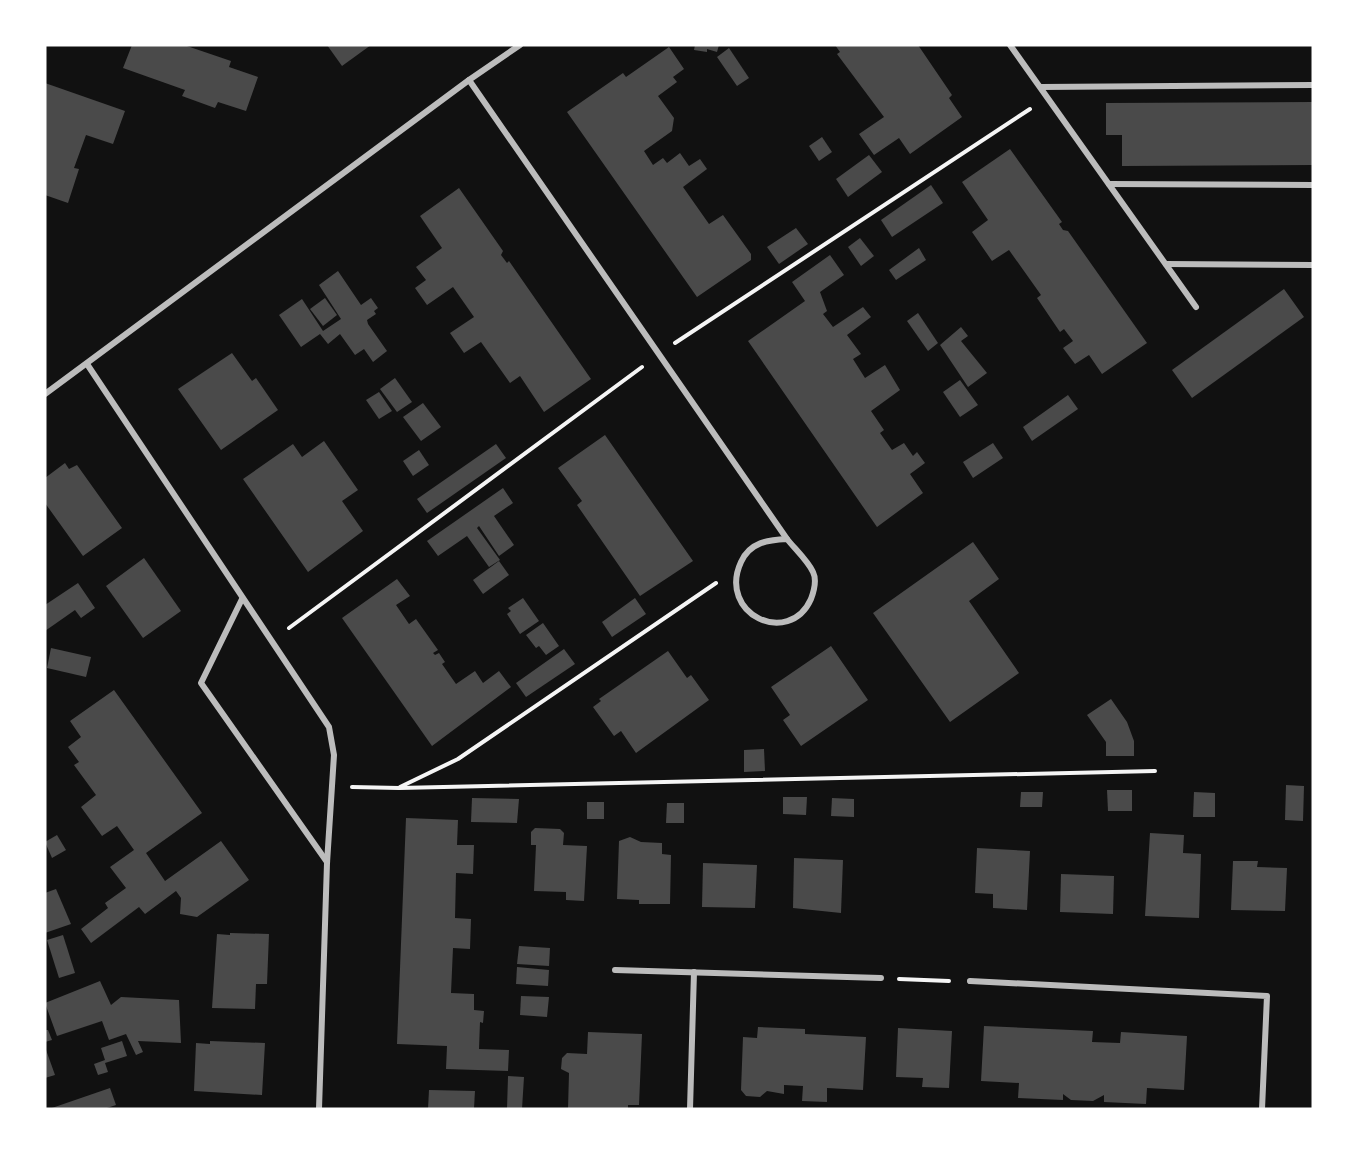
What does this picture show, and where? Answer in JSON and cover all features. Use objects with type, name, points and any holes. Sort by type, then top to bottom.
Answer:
[{"type":"street","points":[[45,394],[469,80],[520,45]]},
{"type":"street","points":[[1010,45],[1196,307]]},
{"type":"street","points":[[469,80],[787,539],[814,572],[814,593],[808,605],[798,615],[788,621],[774,623],[761,620],[745,609],[738,598],[735,584],[738,567],[750,548],[770,540],[787,539]]},
{"type":"street","points":[[1041,87],[1313,85]]},
{"type":"street","points":[[1109,184],[1313,185]]},
{"type":"street","points":[[1166,264],[1313,265]]},
{"type":"street","points":[[87,364],[329,727],[334,755],[327,863],[319,1109]]},
{"type":"street","points":[[242,599],[201,683],[327,863]]},
{"type":"street","points":[[615,970],[881,978]]},
{"type":"street","points":[[690,1109],[694,972]]},
{"type":"street","points":[[970,981],[1267,996],[1262,1109]]},
{"type":"path","points":[[399,788],[458,759],[738,567]]},
{"type":"path","points":[[332,786],[399,788],[1155,771]]},
{"type":"path","points":[[881,978],[970,981]]},
{"type":"building","points":[[132,45],[184,45],[231,61],[229,67],[258,77],[246,111],[218,102],[215,108],[182,96],[185,90],[123,68]]},
{"type":"building","points":[[327,45],[371,45],[342,66]]},
{"type":"building","points":[[695,45],[719,45],[717,52],[707,49],[707,52],[694,50]]},
{"type":"building","points":[[835,45],[918,45],[952,95],[949,98],[962,117],[910,154],[899,138],[874,155],[859,134],[884,117],[837,54],[840,52]]},
{"type":"building","points":[[669,47],[684,69],[673,77],[677,82],[658,96],[674,118],[672,131],[644,151],[653,165],[663,158],[667,163],[680,153],[689,166],[700,159],[707,169],[683,187],[709,224],[723,215],[751,254],[751,260],[697,297],[567,112],[623,73],[626,77]]},
{"type":"building","points":[[729,48],[749,78],[737,86],[717,57]]},
{"type":"building","points":[[45,83],[125,111],[113,144],[86,135],[74,168],[79,169],[68,203],[45,195]]},
{"type":"building","points":[[1313,102],[1313,165],[1122,166],[1122,135],[1106,135],[1106,103]]},
{"type":"building","points":[[822,137],[832,152],[819,161],[809,146]]},
{"type":"building","points":[[1010,149],[1062,222],[1059,224],[1063,230],[1068,231],[1147,343],[1102,374],[1089,355],[1075,364],[1063,348],[1073,341],[1064,329],[1060,332],[1037,298],[1041,295],[1009,250],[992,261],[972,232],[988,220],[962,182]]},
{"type":"building","points":[[869,155],[882,172],[848,197],[836,179]]},
{"type":"building","points":[[931,185],[943,203],[892,237],[881,220]]},
{"type":"building","points":[[459,188],[503,251],[501,255],[507,263],[509,261],[591,379],[544,412],[520,376],[510,383],[481,342],[464,353],[450,333],[474,317],[453,287],[427,305],[415,288],[426,280],[416,267],[442,248],[420,216]]},
{"type":"building","points":[[796,228],[808,244],[779,264],[767,247]]},
{"type":"building","points":[[860,238],[874,256],[861,266],[848,247]]},
{"type":"building","points":[[919,248],[926,260],[896,280],[889,270]]},
{"type":"building","points":[[830,255],[844,275],[820,292],[827,311],[823,314],[833,327],[863,307],[871,317],[847,335],[861,354],[853,359],[865,378],[885,365],[900,390],[871,411],[884,430],[880,433],[892,450],[904,443],[913,456],[917,452],[925,463],[910,474],[923,493],[877,527],[748,341],[805,301],[792,282]]},
{"type":"building","points":[[338,271],[361,305],[371,298],[378,308],[374,311],[376,314],[367,320],[387,351],[373,362],[364,349],[355,355],[340,334],[328,344],[320,334],[301,347],[279,315],[302,299],[323,331],[341,319],[319,285]]},
{"type":"building","points":[[1284,289],[1304,317],[1192,398],[1172,370]]},
{"type":"building","points":[[325,298],[337,315],[323,326],[310,309]]},
{"type":"building","points":[[918,313],[938,343],[928,351],[907,321]]},
{"type":"building","points":[[961,327],[968,336],[961,341],[987,373],[968,387],[940,345]]},
{"type":"building","points":[[232,353],[252,381],[256,378],[278,410],[221,450],[178,389]]},
{"type":"building","points":[[395,378],[412,402],[397,412],[380,389]]},
{"type":"building","points":[[960,380],[978,405],[960,417],[943,392]]},
{"type":"building","points":[[379,392],[392,411],[379,419],[366,400]]},
{"type":"building","points":[[1068,395],[1078,409],[1032,441],[1023,427]]},
{"type":"building","points":[[423,403],[441,427],[421,441],[403,417]]},
{"type":"building","points":[[605,435],[693,561],[640,596],[577,505],[582,501],[558,468]]},
{"type":"building","points":[[324,441],[358,490],[342,501],[363,531],[308,572],[243,479],[293,444],[302,457]]},
{"type":"building","points":[[993,443],[1003,458],[973,478],[963,462]]},
{"type":"building","points":[[496,444],[506,458],[427,513],[417,499]]},
{"type":"building","points":[[419,450],[429,465],[413,476],[403,461]]},
{"type":"building","points":[[65,463],[69,469],[77,465],[122,528],[83,556],[45,503],[45,478]]},
{"type":"building","points":[[503,488],[513,503],[494,516],[514,545],[499,556],[479,526],[477,528],[500,560],[489,567],[467,536],[438,556],[427,541]]},
{"type":"building","points":[[973,542],[999,579],[969,601],[1019,673],[950,722],[873,613]]},
{"type":"building","points":[[144,558],[181,611],[143,638],[106,586]]},
{"type":"building","points":[[499,561],[509,575],[483,594],[473,580]]},
{"type":"building","points":[[397,579],[410,596],[396,605],[409,624],[416,619],[438,650],[433,653],[435,655],[439,653],[445,662],[442,664],[456,684],[475,671],[483,683],[499,671],[511,687],[432,746],[342,618]]},
{"type":"building","points":[[78,583],[95,608],[81,618],[75,610],[45,631],[45,605]]},
{"type":"building","points":[[523,598],[539,621],[520,634],[507,614],[511,611],[508,608]]},
{"type":"building","points":[[635,598],[646,614],[612,637],[602,622]]},
{"type":"building","points":[[543,623],[559,646],[546,655],[539,646],[536,648],[526,635]]},
{"type":"building","points":[[831,646],[868,700],[801,746],[783,720],[790,715],[771,687]]},
{"type":"building","points":[[51,648],[91,657],[86,677],[47,668]]},
{"type":"building","points":[[564,649],[575,664],[526,697],[516,683]]},
{"type":"building","points":[[668,651],[687,678],[691,675],[709,700],[636,753],[621,731],[614,736],[593,707],[601,701],[599,699]]},
{"type":"building","points":[[114,690],[202,813],[146,853],[165,881],[221,841],[249,880],[197,917],[180,914],[181,898],[176,891],[145,914],[139,907],[91,943],[81,929],[108,908],[105,903],[126,888],[110,867],[134,850],[117,826],[102,836],[81,807],[96,795],[74,765],[79,762],[68,747],[81,737],[70,721]]},
{"type":"building","points":[[1111,699],[1127,722],[1134,741],[1134,756],[1106,756],[1106,742],[1087,715]]},
{"type":"building","points":[[764,749],[765,771],[744,772],[744,750]]},
{"type":"building","points":[[1286,785],[1304,786],[1303,821],[1285,820]]},
{"type":"building","points":[[1107,790],[1132,790],[1132,811],[1108,811]]},
{"type":"building","points":[[1021,792],[1043,792],[1042,807],[1020,807]]},
{"type":"building","points":[[1194,792],[1215,793],[1215,817],[1193,817]]},
{"type":"building","points":[[783,797],[807,797],[806,815],[783,814]]},
{"type":"building","points":[[472,798],[519,799],[517,823],[471,822]]},
{"type":"building","points":[[832,798],[854,799],[854,817],[831,816]]},
{"type":"building","points":[[587,802],[604,802],[604,819],[587,819]]},
{"type":"building","points":[[667,803],[684,803],[684,823],[666,823]]},
{"type":"building","points":[[406,818],[458,820],[457,845],[474,845],[473,874],[456,873],[455,918],[471,919],[470,949],[453,948],[451,993],[474,994],[474,1010],[484,1011],[483,1023],[480,1022],[479,1049],[509,1050],[508,1071],[446,1069],[447,1046],[397,1044]]},
{"type":"building","points":[[535,828],[560,829],[564,833],[563,845],[587,846],[584,901],[566,900],[566,892],[534,891],[536,845],[531,845],[531,832]]},
{"type":"building","points":[[1150,833],[1184,835],[1183,853],[1201,854],[1199,918],[1145,916]]},
{"type":"building","points":[[57,835],[66,850],[52,858],[45,842]]},
{"type":"building","points":[[630,837],[641,842],[662,843],[662,854],[671,855],[670,904],[639,904],[639,900],[617,899],[619,841]]},
{"type":"building","points":[[977,848],[1030,851],[1027,910],[993,908],[993,894],[975,893]]},
{"type":"building","points":[[794,858],[843,860],[841,913],[793,908]]},
{"type":"building","points":[[1233,861],[1258,861],[1257,867],[1287,868],[1285,911],[1231,910]]},
{"type":"building","points":[[703,863],[757,865],[755,908],[702,907]]},
{"type":"building","points":[[1061,874],[1114,876],[1113,914],[1060,912]]},
{"type":"building","points":[[56,889],[71,924],[45,933],[45,893]]},
{"type":"building","points":[[230,933],[269,934],[267,984],[256,984],[255,1009],[212,1008],[217,934],[230,935]]},
{"type":"building","points":[[63,935],[75,973],[59,978],[47,940]]},
{"type":"building","points":[[519,946],[550,948],[549,966],[517,964]]},
{"type":"building","points":[[517,967],[549,970],[548,986],[516,984]]},
{"type":"building","points":[[100,981],[111,1005],[121,997],[179,1000],[181,1043],[138,1041],[143,1052],[136,1055],[126,1034],[109,1040],[102,1021],[57,1036],[45,1003]]},
{"type":"building","points":[[521,996],[549,997],[547,1017],[520,1015]]},
{"type":"building","points":[[984,1026],[1093,1031],[1092,1042],[1120,1043],[1121,1032],[1187,1036],[1184,1090],[1147,1088],[1146,1104],[1104,1102],[1104,1095],[1093,1101],[1071,1100],[1063,1094],[1063,1100],[1018,1098],[1019,1083],[981,1081]]},
{"type":"building","points":[[758,1027],[805,1029],[805,1034],[866,1037],[863,1090],[827,1088],[827,1102],[802,1101],[803,1086],[784,1085],[784,1094],[767,1091],[760,1097],[746,1096],[741,1090],[743,1037],[757,1038]]},
{"type":"building","points":[[898,1028],[952,1031],[949,1088],[922,1087],[923,1078],[896,1077]]},
{"type":"building","points":[[45,1030],[48,1030],[52,1040],[45,1042]]},
{"type":"building","points":[[588,1032],[642,1034],[639,1105],[628,1105],[628,1109],[568,1109],[569,1073],[561,1069],[562,1058],[567,1053],[587,1054]]},
{"type":"building","points":[[122,1041],[127,1056],[105,1063],[108,1072],[98,1075],[94,1064],[105,1060],[101,1048]]},
{"type":"building","points":[[210,1041],[265,1043],[262,1095],[194,1091],[196,1043],[210,1044]]},
{"type":"building","points":[[45,1047],[55,1075],[45,1078]]},
{"type":"building","points":[[508,1076],[524,1077],[522,1109],[507,1108]]},
{"type":"building","points":[[110,1088],[116,1105],[104,1109],[49,1109]]},
{"type":"building","points":[[429,1090],[475,1091],[474,1108],[428,1109]]}]
